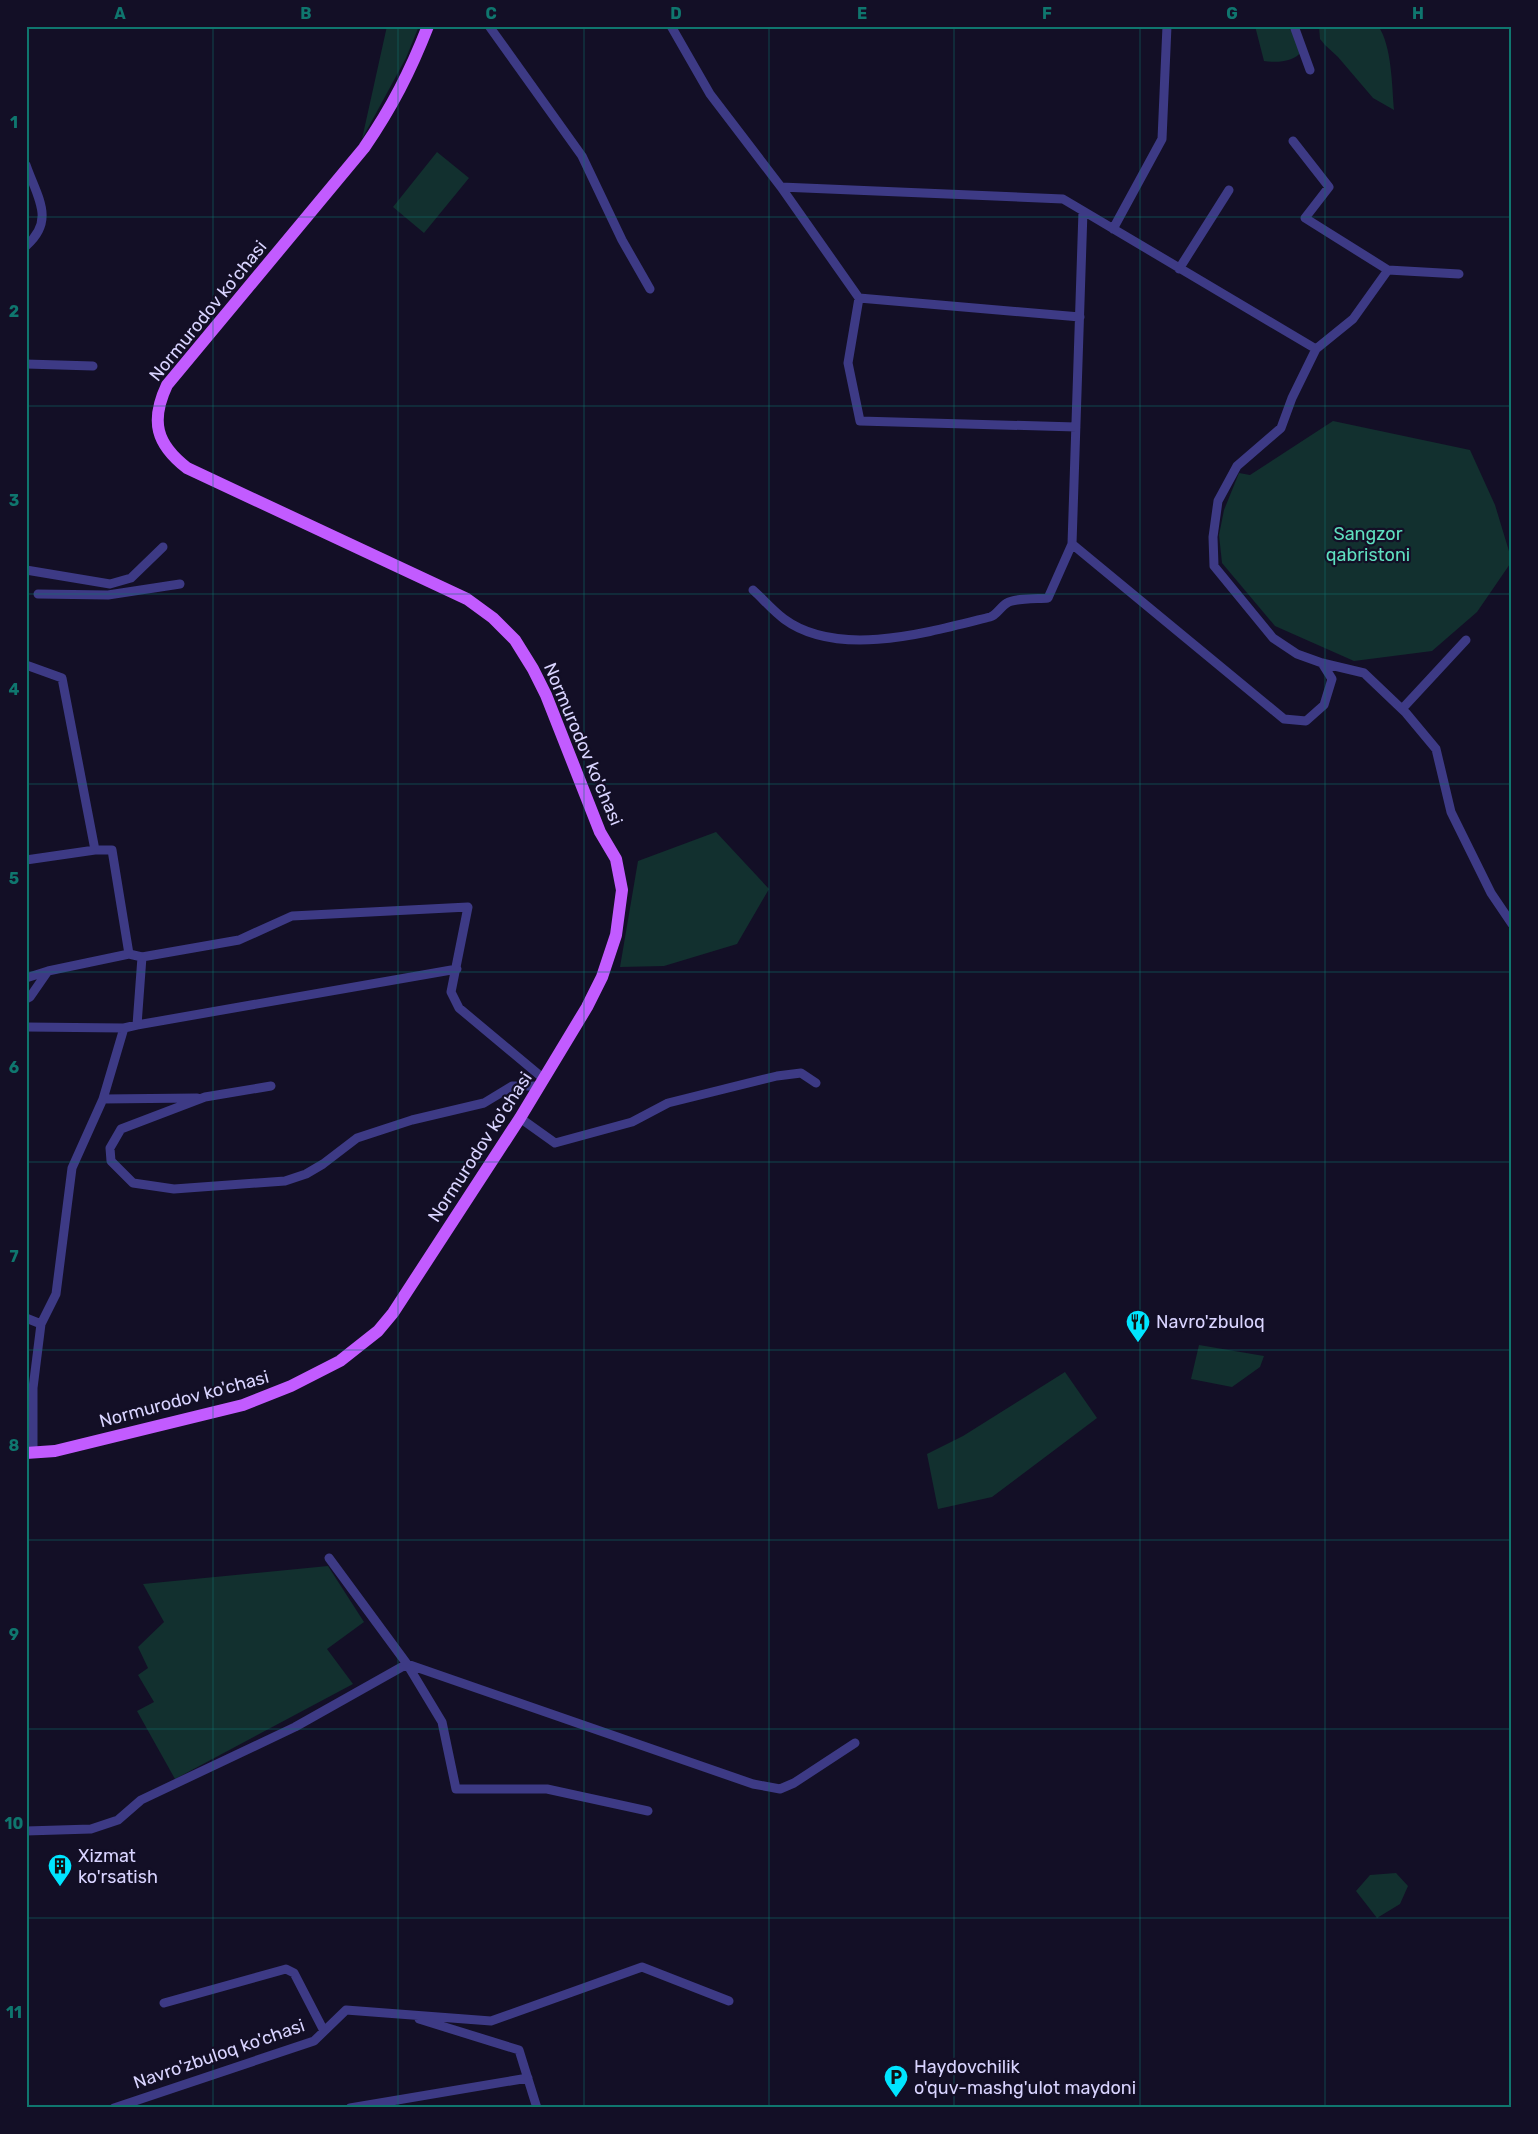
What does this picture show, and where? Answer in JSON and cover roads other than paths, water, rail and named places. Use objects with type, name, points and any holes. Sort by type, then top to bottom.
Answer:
[{"type":"main road","name":"Normurodov ko'chasi","points":[[29,1453],[54,1451],[243,1405],[291,1386],[346,1357],[378,1332],[394,1313],[520,1118],[587,1007],[602,976],[620,920],[622,890],[616,859],[600,832],[546,696],[525,654],[499,624],[467,599],[186,468],[167,451],[160,439],[158,427],[162,396],[174,376],[364,148],[390,110],[410,73],[428,26]]},
{"type":"street","points":[[489,26],[582,156],[622,240],[650,289]]},
{"type":"street","points":[[672,26],[710,94],[781,187],[859,298],[848,363],[860,421],[1076,427]]},
{"type":"street","points":[[1113,229],[1162,139],[1166,26]]},
{"type":"street","points":[[1294,26],[1310,70]]},
{"type":"street","points":[[1293,141],[1329,187],[1305,218],[1388,270],[1460,274]]},
{"type":"street","points":[[26,165],[44,218],[38,236],[26,246]]},
{"type":"street","points":[[781,187],[1063,199],[1316,349]]},
{"type":"street","points":[[1179,269],[1229,190]]},
{"type":"street","points":[[754,590],[784,619],[817,636],[864,640],[912,637],[962,622],[992,616],[1007,602],[1048,598],[1072,544],[1084,211]]},
{"type":"street","points":[[1388,270],[1352,319],[1316,349],[1292,398],[1281,428],[1237,466],[1218,501],[1213,537],[1214,566],[1274,638],[1297,654],[1322,663],[1364,673],[1402,709],[1436,749],[1451,812],[1491,893],[1512,924]]},
{"type":"street","points":[[859,298],[1080,317]]},
{"type":"street","points":[[26,364],[93,366]]},
{"type":"street","points":[[1072,544],[1284,719],[1306,721],[1324,705],[1332,678],[1322,663]]},
{"type":"street","points":[[26,570],[110,584],[132,578],[163,547]]},
{"type":"street","points":[[26,564],[40,573]]},
{"type":"street","points":[[38,594],[108,595],[180,584]]},
{"type":"street","points":[[1402,709],[1466,640]]},
{"type":"street","points":[[26,665],[62,678],[95,850]]},
{"type":"street","points":[[26,860],[95,850],[112,850],[129,954]]},
{"type":"street","points":[[26,978],[48,971],[129,954],[142,957],[239,940],[292,916],[468,907],[451,992],[459,1008],[542,1082]]},
{"type":"street","points":[[137,1025],[142,957]]},
{"type":"street","points":[[26,1027],[124,1028],[457,969]]},
{"type":"street","points":[[26,999],[30,997],[48,971]]},
{"type":"street","points":[[29,1453],[33,1388],[41,1324],[56,1294],[72,1168],[103,1099],[124,1028]]},
{"type":"street","points":[[520,1118],[555,1144],[632,1122],[668,1103],[777,1076],[801,1074],[816,1083]]},
{"type":"street","points":[[270,1086],[205,1098],[121,1129],[110,1148],[111,1161],[133,1183],[174,1189],[285,1181],[306,1174],[323,1164],[357,1138],[412,1120],[484,1103],[512,1086],[542,1082]]},
{"type":"street","points":[[103,1099],[205,1098]]},
{"type":"street","points":[[26,1318],[41,1324]]},
{"type":"street","points":[[329,1558],[407,1664],[442,1722],[456,1788],[547,1789],[648,1811]]},
{"type":"street","points":[[26,1830],[91,1829],[118,1820],[141,1800],[296,1727],[407,1664],[753,1784],[780,1789],[794,1783],[855,1743]]},
{"type":"street","name":"Navro'zbuloq ko'chasi","points":[[114,2108],[125,2106],[314,2041],[346,2010],[492,2021],[642,1967],[729,2001]]},
{"type":"street","points":[[164,2003],[286,1969],[294,1973],[324,2031]]},
{"type":"street","name":"Navro'zbuloq ko'chasi","points":[[403,2014],[519,2050],[537,2108]]},
{"type":"street","points":[[350,2108],[528,2078]]},
{"type":"place","name":"Navro'zbuloq","points":[[1138,1343]]},
{"type":"place","name":"Xizmat ko'rsatish","points":[[60,1887]]},
{"type":"place","name":"Haydovchilik o'quv-mashg'ulot maydoni","points":[[896,2098]]},
{"type":"park label","name":"Sangzor qabristoni","points":[[1368,544]]}]
